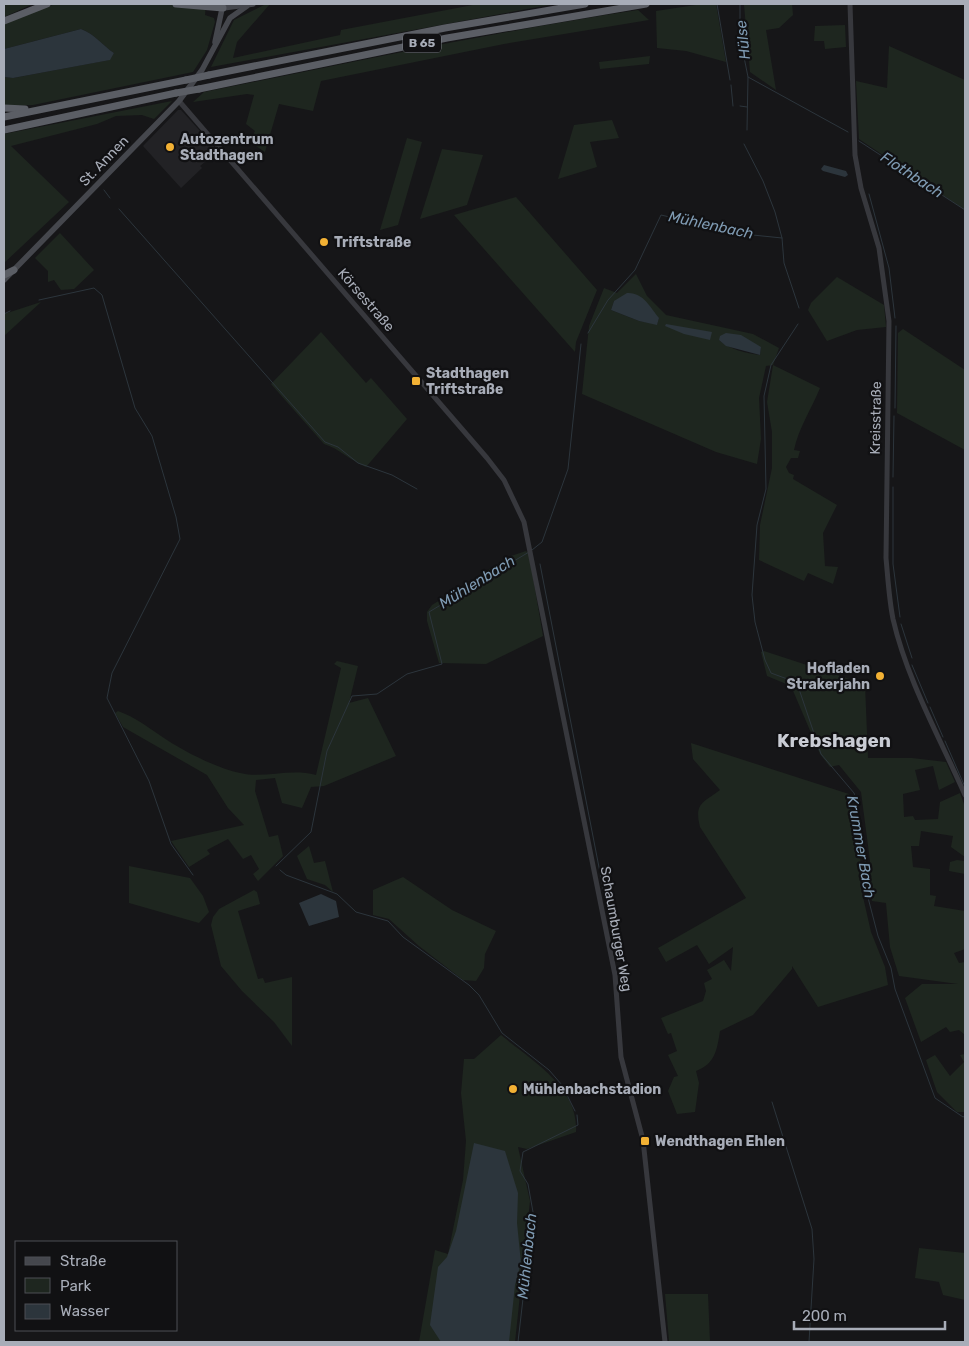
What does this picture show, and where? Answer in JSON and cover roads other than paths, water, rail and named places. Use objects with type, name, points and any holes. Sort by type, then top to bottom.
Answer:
[{"type":"highway","points":[[4,21],[47,4]]},
{"type":"highway","points":[[176,4],[223,6]]},
{"type":"highway","name":"B 65","points":[[4,117],[445,28],[585,4]]},
{"type":"highway","name":"B 65","points":[[4,130],[447,38],[646,4]]},
{"type":"highway","points":[[4,108],[20,110],[58,105]]},
{"type":"highway","points":[[4,275],[14,270]]},
{"type":"main road","name":"St. Annen","points":[[212,51],[223,6],[250,5]]},
{"type":"main road","name":"St. Annen","points":[[4,280],[179,101],[202,70],[230,18],[250,5]]},
{"type":"street","name":"Kreisstraße","points":[[850,4],[855,155],[861,188],[880,255],[889,321],[886,528],[888,590],[893,619],[906,659],[965,795]]},
{"type":"street","name":"Körsestraße","points":[[179,101],[488,458],[504,480],[524,522]]},
{"type":"street","name":"Schaumburger Weg","points":[[524,522],[532,550],[615,975],[621,1057],[643,1140],[665,1342]]},
{"type":"water","points":[[81,29],[114,53],[110,60],[13,78],[4,77],[4,49]]},
{"type":"water","points":[[824,165],[846,171],[848,175],[845,177],[823,171],[821,169]]},
{"type":"water","points":[[627,293],[633,293],[646,301],[659,318],[657,325],[639,321],[611,310],[614,301]]},
{"type":"water","points":[[666,324],[712,332],[710,340],[684,334],[665,326]]},
{"type":"water","points":[[726,333],[741,335],[761,347],[760,355],[726,346],[719,340],[720,336]]},
{"type":"water","points":[[321,894],[336,901],[339,917],[309,926],[299,903]]},
{"type":"water","points":[[474,1143],[505,1151],[518,1193],[517,1223],[521,1263],[515,1285],[509,1342],[441,1342],[430,1325],[438,1267],[447,1257],[456,1231]]},
{"type":"waterway","name":"Krummer Bach","points":[[717,4],[730,80]]},
{"type":"waterway","name":"Hülse","points":[[740,4],[740,37],[748,77],[747,130]]},
{"type":"waterway","name":"Flothbach","points":[[748,77],[848,132]]},
{"type":"waterway","name":"Krummer Bach","points":[[731,85],[733,106]]},
{"type":"waterway","name":"Krummer Bach","points":[[740,106],[747,107]]},
{"type":"waterway","name":"Flothbach","points":[[859,141],[965,210]]},
{"type":"waterway","name":"Krummer Bach","points":[[744,144],[763,181],[775,212],[782,238],[784,263],[799,308]]},
{"type":"waterway","points":[[104,190],[110,198]]},
{"type":"waterway","points":[[869,194],[889,268],[895,318]]},
{"type":"waterway","points":[[119,209],[325,442],[338,447],[358,463],[392,475],[417,489]]},
{"type":"waterway","name":"Mühlenbach","points":[[588,333],[608,300],[635,270],[661,215],[743,234],[782,238]]},
{"type":"waterway","points":[[39,300],[94,288],[102,295],[135,408],[152,436],[176,517],[180,539],[112,673],[107,698],[149,781],[171,844],[193,875]]},
{"type":"waterway","points":[[4,314],[10,311]]},
{"type":"waterway","name":"Krummer Bach","points":[[798,324],[771,365],[764,396],[766,489],[757,525],[752,595],[755,622],[765,660],[771,673],[790,680],[799,689],[821,754],[854,793],[858,804],[859,827],[865,855],[866,890],[878,936],[891,968],[895,989],[935,1098],[963,1117],[965,1116]]},
{"type":"waterway","points":[[895,408],[896,326]]},
{"type":"waterway","name":"Mühlenbach","points":[[532,550],[542,542],[568,469],[581,344]]},
{"type":"waterway","points":[[893,477],[894,416]]},
{"type":"waterway","points":[[893,487],[893,564],[900,617]]},
{"type":"waterway","name":"Mühlenbach","points":[[276,866],[311,832],[327,751],[352,696],[377,694],[407,674],[442,664],[429,612],[529,552]]},
{"type":"waterway","points":[[540,564],[612,934]]},
{"type":"waterway","points":[[901,624],[912,658]]},
{"type":"waterway","points":[[912,665],[928,703]]},
{"type":"waterway","points":[[930,707],[943,737]]},
{"type":"waterway","points":[[945,741],[965,787]]},
{"type":"waterway","name":"Mühlenbach","points":[[280,870],[286,875],[337,894],[356,912],[388,921],[403,937],[469,985],[479,995],[502,1033],[549,1070],[562,1085],[575,1111]]},
{"type":"waterway","points":[[772,1102],[812,1229],[814,1259],[809,1342]]},
{"type":"waterway","name":"Mühlenbach","points":[[518,1342],[533,1212],[528,1184],[520,1171],[523,1152],[578,1125],[577,1115]]},
{"type":"place","name":"Autozentrum Stadthagen","points":[[170,147]]},
{"type":"place","name":"Triftstraße","points":[[324,242]]},
{"type":"place","name":"Stadthagen Triftstraße","points":[[416,381]]},
{"type":"place","name":"Hofladen Strakerjahn","points":[[880,676]]},
{"type":"place","name":"Mühlenbachstadion","points":[[513,1089]]},
{"type":"place","name":"Wendthagen Ehlen","points":[[645,1141]]},
{"type":"district","name":"Krebshagen","points":[[834,740]]}]
